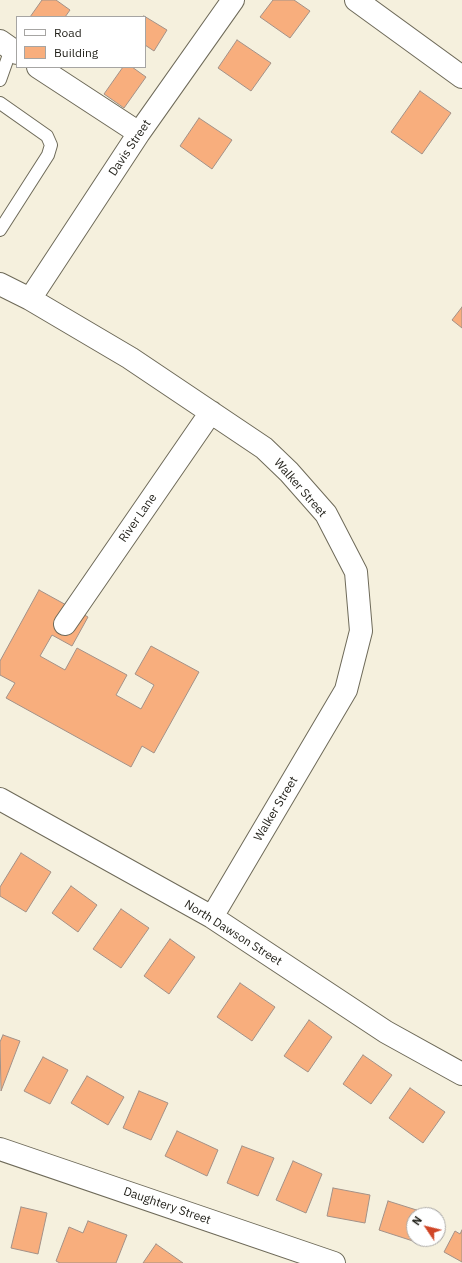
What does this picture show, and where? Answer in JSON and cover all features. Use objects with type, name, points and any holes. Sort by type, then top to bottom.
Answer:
[{"type":"street","name":"Davis Street","points":[[30,299],[139,133],[233,0]]},
{"type":"street","points":[[356,0],[462,77]]},
{"type":"street","points":[[40,68],[139,133]]},
{"type":"street","name":"Walker Street","points":[[0,284],[30,299],[130,358],[264,448],[289,472],[326,514],[356,572],[361,631],[346,690],[212,917]]},
{"type":"street","name":"River Lane","points":[[65,624],[211,412]]},
{"type":"street","name":"North Dawson Street","points":[[0,799],[212,917],[386,1032],[462,1074]]},
{"type":"street","name":"Daughtery Street","points":[[0,1148],[334,1263]]},
{"type":"lane","points":[[0,80],[9,48]]},
{"type":"lane","points":[[0,103],[47,136],[51,145],[48,155],[0,230]]},
{"type":"building","points":[[42,0],[56,0],[70,10],[66,16],[31,16]]},
{"type":"building","points":[[273,0],[294,0],[310,11],[290,38],[260,17]]},
{"type":"building","points":[[146,17],[167,30],[154,51],[146,46]]},
{"type":"building","points":[[237,40],[271,63],[251,91],[218,68]]},
{"type":"building","points":[[122,68],[133,68],[146,77],[124,108],[104,94]]},
{"type":"building","points":[[420,91],[451,113],[422,154],[391,132]]},
{"type":"building","points":[[199,118],[232,140],[212,169],[180,146]]},
{"type":"building","points":[[462,307],[462,328],[452,320]]},
{"type":"building","points":[[39,590],[88,617],[72,646],[52,635],[40,656],[65,670],[77,648],[127,675],[116,695],[141,709],[154,685],[135,674],[151,646],[199,672],[154,753],[142,746],[131,767],[6,698],[15,683],[0,675],[0,661]]},
{"type":"building","points":[[21,853],[51,872],[26,912],[0,896],[0,887]]},
{"type":"building","points":[[71,886],[97,905],[78,932],[52,913]]},
{"type":"building","points":[[121,909],[149,928],[121,968],[93,949]]},
{"type":"building","points":[[170,939],[195,957],[169,994],[144,976]]},
{"type":"building","points":[[240,983],[275,1007],[252,1041],[217,1017]]},
{"type":"building","points":[[309,1020],[332,1037],[308,1072],[284,1056]]},
{"type":"building","points":[[3,1035],[20,1041],[1,1091],[0,1042]]},
{"type":"building","points":[[363,1055],[392,1075],[371,1104],[343,1084]]},
{"type":"building","points":[[43,1057],[68,1070],[50,1104],[24,1091]]},
{"type":"building","points":[[87,1076],[124,1097],[108,1125],[71,1103]]},
{"type":"building","points":[[410,1088],[445,1112],[423,1143],[389,1118]]},
{"type":"building","points":[[139,1091],[168,1103],[151,1140],[123,1128]]},
{"type":"building","points":[[177,1131],[218,1150],[207,1176],[165,1156]]},
{"type":"building","points":[[242,1146],[274,1158],[258,1196],[227,1183]]},
{"type":"building","points":[[293,1161],[322,1174],[306,1213],[276,1200]]},
{"type":"building","points":[[333,1188],[370,1195],[365,1223],[327,1216]]},
{"type":"building","points":[[388,1201],[407,1207],[406,1239],[379,1230]]},
{"type":"building","points":[[21,1207],[47,1213],[38,1254],[11,1248]]},
{"type":"building","points":[[88,1221],[127,1235],[116,1263],[60,1263],[56,1261],[69,1227],[83,1233]]},
{"type":"building","points":[[462,1230],[462,1262],[444,1252],[455,1231],[460,1234]]},
{"type":"building","points":[[156,1244],[183,1263],[143,1263]]}]
